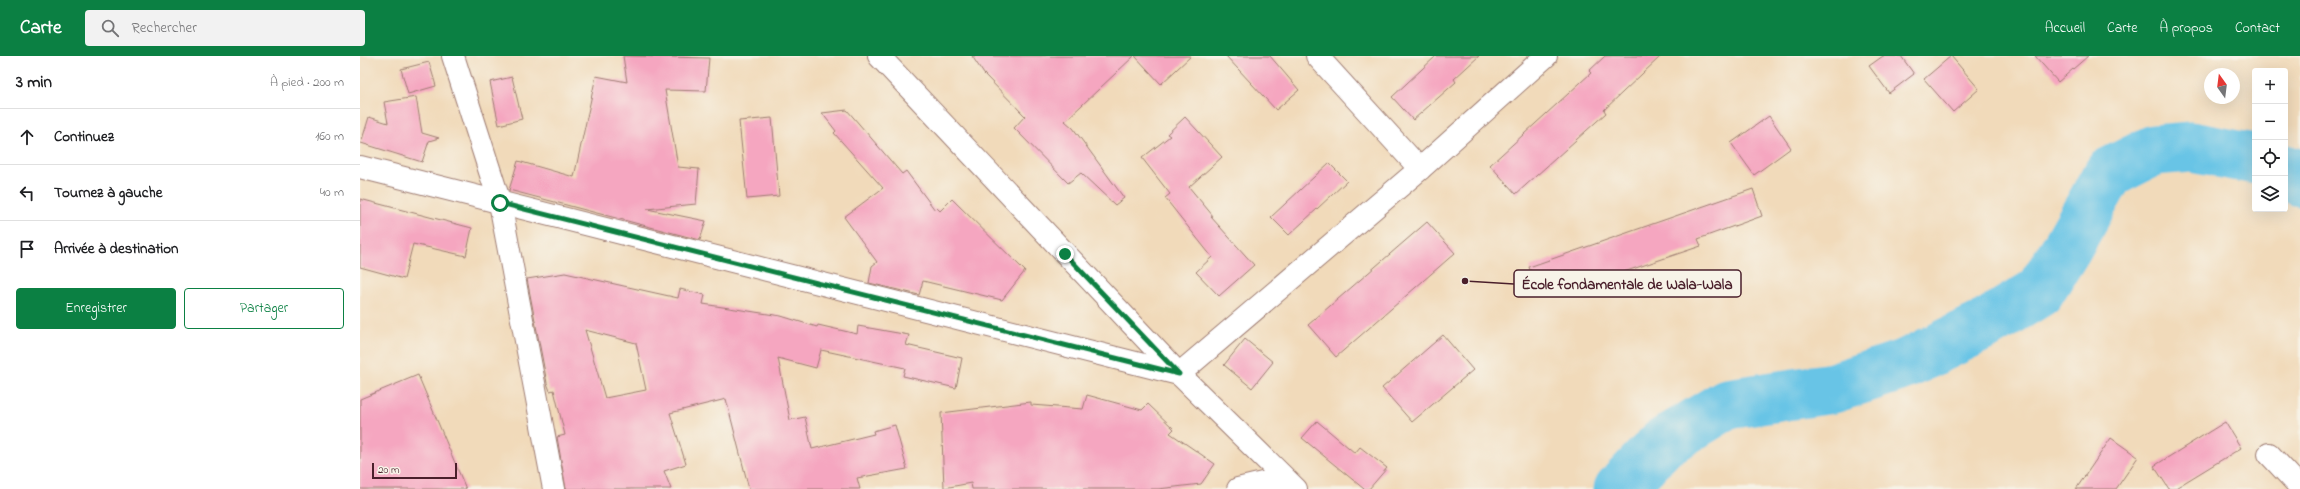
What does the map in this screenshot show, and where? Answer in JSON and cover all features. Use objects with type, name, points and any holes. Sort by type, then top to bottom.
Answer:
[{"type":"street","points":[[453,56],[500,203],[554,489]]},
{"type":"street","points":[[879,56],[1179,374],[1290,484]]},
{"type":"street","points":[[1317,56],[1420,169]]},
{"type":"street","points":[[1179,374],[1420,169],[1546,56]]},
{"type":"street","points":[[360,168],[1179,374]]},
{"type":"street","points":[[2269,454],[2300,487]]},
{"type":"street","points":[[1238,489],[1290,484]]},
{"type":"building","points":[[623,56],[709,58],[706,91],[665,90],[678,167],[699,169],[696,204],[647,209],[706,221],[700,240],[509,190],[518,161],[574,177],[596,76],[627,82]]},
{"type":"building","points":[[972,56],[1134,56],[1065,121],[1073,128],[1124,198],[1115,205],[1081,173],[1068,183],[1014,128],[1025,116],[984,74]]},
{"type":"building","points":[[1135,56],[1191,56],[1161,84]]},
{"type":"building","points":[[1226,56],[1270,56],[1299,90],[1276,110]]},
{"type":"building","points":[[1436,56],[1479,56],[1454,79],[1456,82],[1413,120],[1392,97]]},
{"type":"building","points":[[1605,56],[1661,56],[1604,110],[1606,113],[1516,194],[1490,165],[1591,73],[1589,71]]},
{"type":"building","points":[[1883,56],[1901,56],[1914,74],[1889,93],[1869,66]]},
{"type":"building","points":[[1951,56],[1979,89],[1953,112],[1924,79]]},
{"type":"building","points":[[2035,56],[2088,56],[2058,82]]},
{"type":"building","points":[[429,62],[436,86],[408,94],[401,69]]},
{"type":"building","points":[[512,77],[522,119],[499,125],[490,82]]},
{"type":"building","points":[[416,97],[422,133],[439,138],[429,141],[422,162],[361,143],[369,117],[388,123],[384,102]]},
{"type":"building","points":[[847,110],[902,174],[906,171],[935,210],[937,208],[940,211],[952,199],[1025,271],[1002,300],[923,281],[919,295],[869,283],[872,266],[877,262],[844,217],[883,188],[834,133],[836,131],[822,113]]},
{"type":"building","points":[[1769,116],[1791,148],[1754,175],[1731,143]]},
{"type":"building","points":[[1185,117],[1222,157],[1189,187],[1213,216],[1211,217],[1254,265],[1219,296],[1196,272],[1212,257],[1165,198],[1170,194],[1142,158],[1170,136],[1167,134]]},
{"type":"building","points":[[772,118],[779,196],[747,199],[739,121]]},
{"type":"building","points":[[1329,163],[1347,181],[1289,235],[1271,217]]},
{"type":"building","points":[[1753,189],[1762,216],[1698,239],[1701,246],[1585,285],[1582,279],[1539,295],[1529,267]]},
{"type":"building","points":[[360,199],[472,228],[466,256],[413,244],[404,279],[360,267]]},
{"type":"building","points":[[1427,222],[1455,253],[1336,357],[1308,325]]},
{"type":"building","points":[[565,273],[678,298],[680,289],[705,295],[703,304],[781,316],[817,327],[818,325],[857,334],[858,326],[909,335],[906,345],[962,358],[956,388],[903,376],[905,368],[821,350],[816,368],[778,358],[790,420],[805,417],[812,449],[874,434],[873,431],[895,425],[907,469],[857,478],[860,489],[749,489],[726,399],[670,413],[686,464],[664,471],[671,489],[566,489],[557,437],[565,435],[554,390],[550,391],[547,383],[527,279]],"holes":[[[585,330],[636,343],[646,390],[605,398]]]},
{"type":"building","points":[[1443,335],[1473,370],[1412,422],[1382,388]]},
{"type":"building","points":[[1245,339],[1273,362],[1252,388],[1224,365]]},
{"type":"building","points":[[418,375],[466,489],[360,489],[360,399]]},
{"type":"building","points":[[1087,395],[1142,410],[1148,404],[1174,429],[1170,433],[1215,464],[1201,484],[1158,489],[972,489],[971,483],[944,488],[941,413],[1031,402],[1031,405],[1083,409]]},
{"type":"building","points":[[1317,421],[1355,453],[1360,447],[1387,468],[1369,489],[1364,489],[1302,438]]},
{"type":"building","points":[[2225,422],[2241,448],[2174,489],[2169,489],[2154,466]]},
{"type":"building","points":[[2111,438],[2138,457],[2116,489],[2076,489]]},
{"type":"waterway","points":[[1619,489],[1663,443],[1727,404],[1833,388],[1906,364],[1985,325],[2039,292],[2066,249],[2109,173],[2154,150],[2191,147],[2252,158]]},
{"type":"waterway","points":[[2288,171],[2294,173],[2300,181]]},
{"type":"place","name":"École fondamentale de Wala-Wala","points":[[1465,281]]},
{"type":"route","points":[[500,203],[1179,374],[1065,254]]}]
